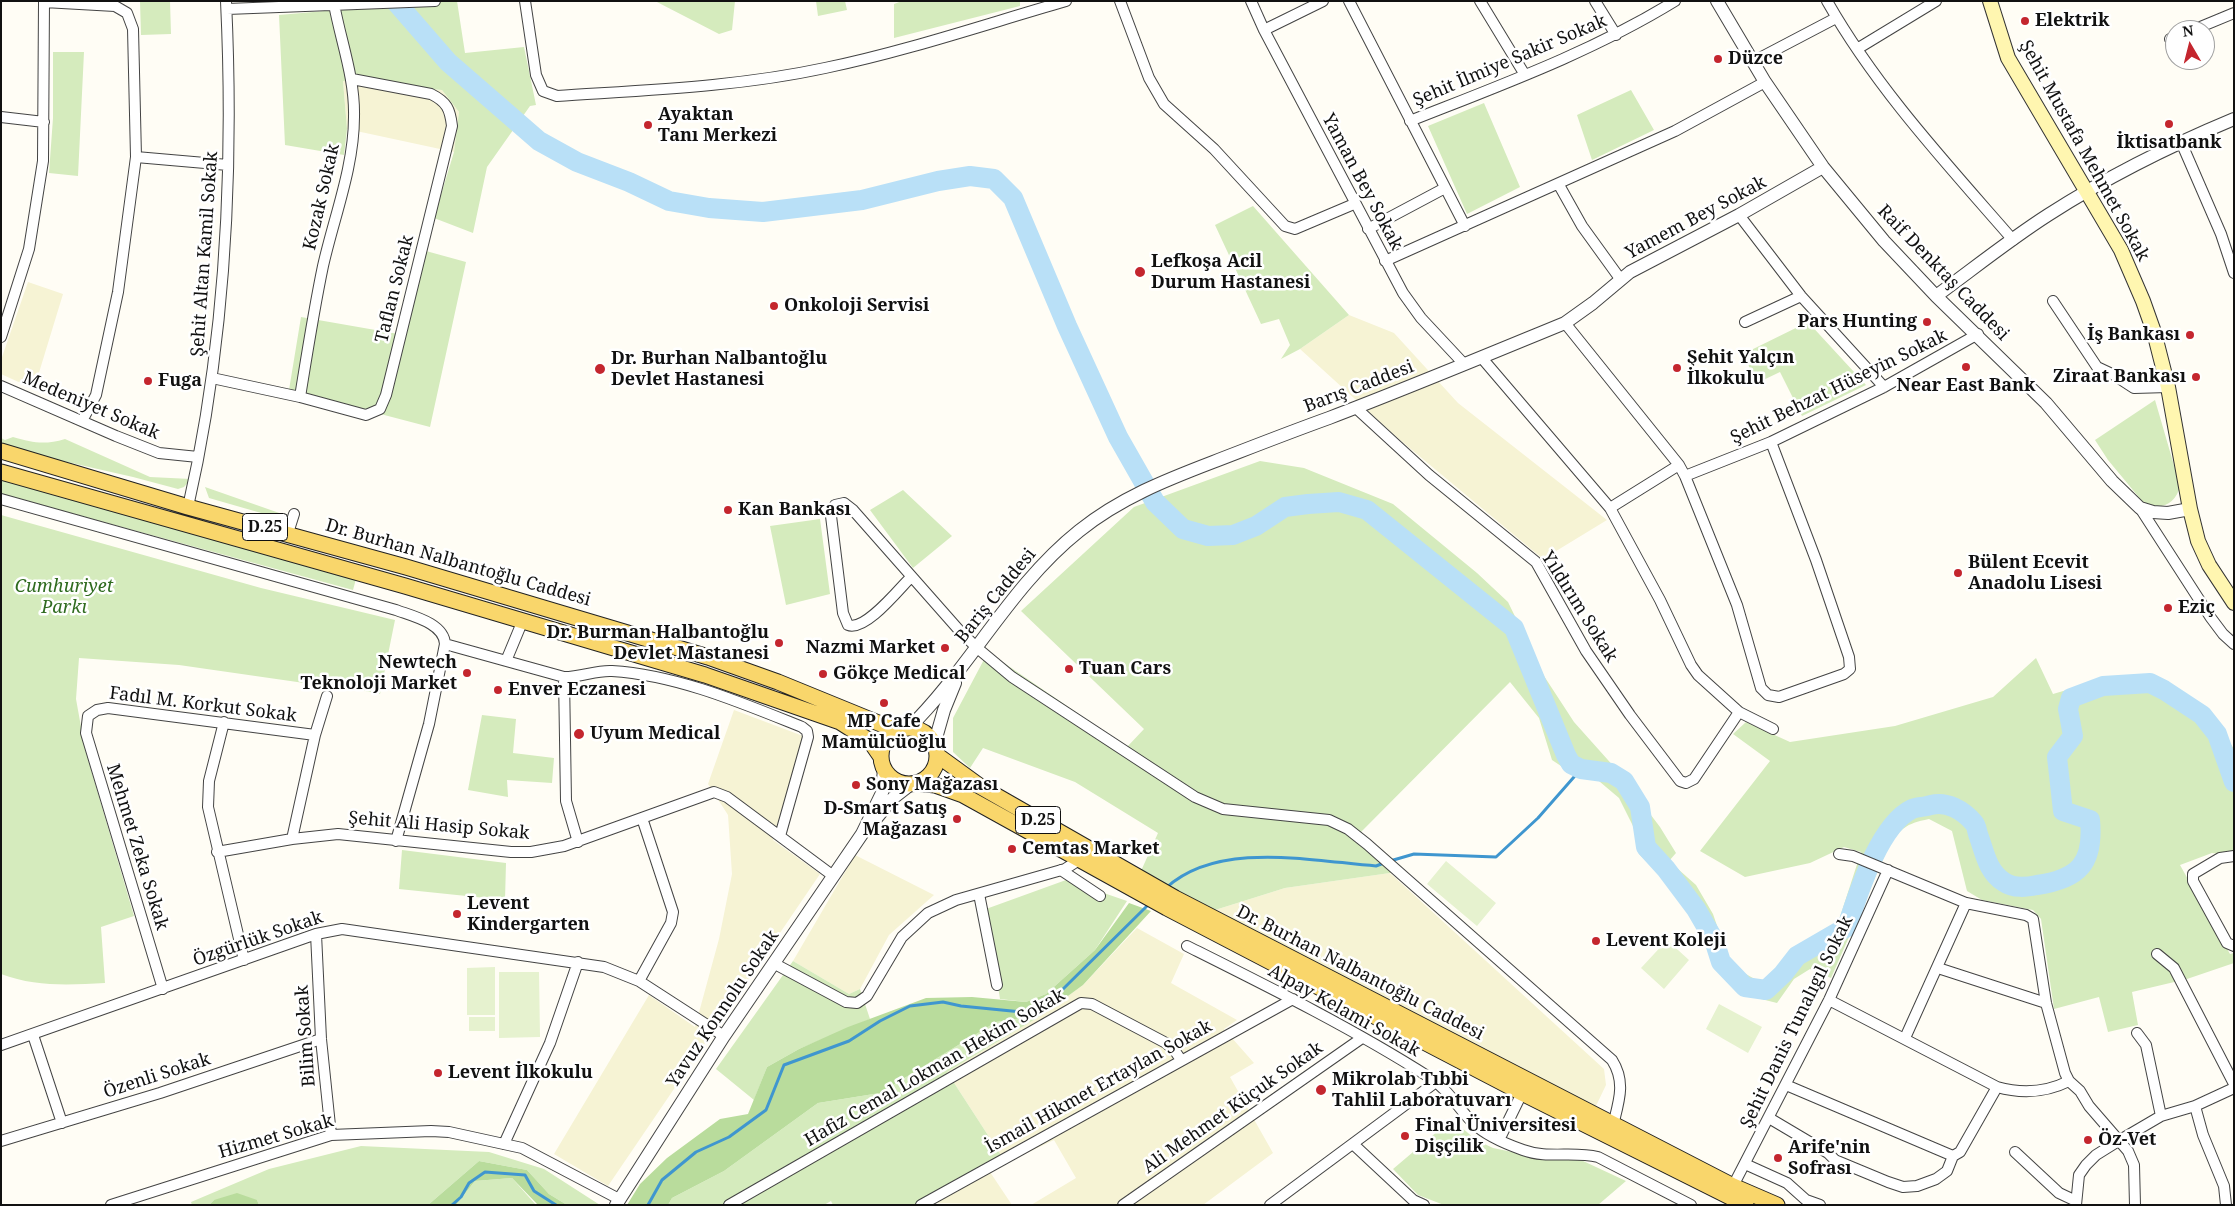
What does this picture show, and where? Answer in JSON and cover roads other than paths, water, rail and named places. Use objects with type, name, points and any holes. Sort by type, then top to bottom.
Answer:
[{"type":"main road","name":"Şehit Mustafa Mehmet Sokak","points":[[1990,1],[2008,58],[2121,250],[2142,301],[2154,332],[2168,387],[2190,509],[2198,541],[2209,565],[2234,603]]},
{"type":"main road","name":"Dr. Burhan Nalbantoğlu Caddesi","points":[[1,451],[188,507],[288,533],[708,657],[903,730]]},
{"type":"main road","name":"Dr. Burhan Nalbantoğlu Caddesi","points":[[1,472],[523,620],[705,675],[840,722],[870,741],[883,762]]},
{"type":"main road","name":"D.25","points":[[903,730],[924,732],[936,750]]},
{"type":"main road","points":[[883,762],[885,742],[903,730]]},
{"type":"main road","name":"Dr. Burhan Nalbantoğlu Caddesi","points":[[936,750],[980,787],[1138,885],[1522,1093],[1746,1205]]},
{"type":"main road","points":[[914,783],[925,779],[932,773],[936,750]]},
{"type":"main road","name":"D.25","points":[[883,762],[895,780],[914,783]]},
{"type":"main road","name":"Dr. Burhan Nalbantoğlu Caddesi","points":[[914,783],[935,785],[963,795],[1079,860],[1138,885]]},
{"type":"main road","name":"Dr. Burhan Nalbantoğlu Caddesi","points":[[1171,903],[1733,1186],[1777,1205]]},
{"type":"street","points":[[227,5],[435,1]]},
{"type":"street","points":[[525,1],[536,76],[543,91],[557,96],[694,87],[823,69],[902,51],[1066,1]]},
{"type":"street","points":[[1120,1],[1149,78],[1164,104],[1214,149],[1282,223],[1288,228],[1295,229],[1354,204]]},
{"type":"street","name":"Yaman Bey Sokak","points":[[1251,1],[1264,30],[1385,261],[1416,313],[1464,364]]},
{"type":"street","points":[[1264,30],[1323,1]]},
{"type":"street","points":[[1349,1],[1465,226]]},
{"type":"street","points":[[1480,1],[1526,75]]},
{"type":"street","points":[[1595,1],[1616,35]]},
{"type":"street","name":"Şehit İlmiye Sakir Sokak","points":[[1410,121],[1526,75],[1616,35],[1674,1]]},
{"type":"street","name":"Raif Denktaş Caddesi","points":[[1717,1],[1765,82],[1823,167],[1884,241],[1936,296],[1978,334],[2046,403],[2112,480],[2140,508]]},
{"type":"street","points":[[1827,1],[1857,49],[1908,119],[2012,240]]},
{"type":"street","points":[[1857,49],[1936,1]]},
{"type":"street","points":[[1,337],[29,249],[43,162],[44,2],[115,6],[127,13],[133,29],[136,157],[118,292],[96,395],[82,421]]},
{"type":"street","name":"Kozak Sokak","points":[[300,397],[323,266],[351,150],[354,117],[352,79],[341,42],[334,4]]},
{"type":"street","name":"Şehit Altan Kamil Sokak","points":[[188,507],[212,378],[223,281],[230,91],[227,5]]},
{"type":"street","points":[[2215,21],[2234,13]]},
{"type":"street","points":[[1754,61],[1836,18]]},
{"type":"street","name":"Taflan Sokak","points":[[212,378],[300,397],[366,415],[380,409],[386,395],[452,126],[450,113],[442,100],[431,94],[352,79]]},
{"type":"street","points":[[1385,261],[1559,185],[1675,131],[1765,82]]},
{"type":"street","points":[[1,117],[44,122]]},
{"type":"street","points":[[1936,296],[2046,216],[2086,192],[2124,170],[2234,119]]},
{"type":"street","points":[[2181,142],[2221,234],[2234,273]]},
{"type":"street","points":[[136,157],[228,165]]},
{"type":"street","name":"Yamem Bey Sokak","points":[[1565,322],[1579,314],[1630,272],[1648,261],[1739,215],[1823,167]]},
{"type":"street","points":[[1559,185],[1582,226],[1621,280]]},
{"type":"street","points":[[1368,229],[1445,188]]},
{"type":"street","points":[[1739,215],[1801,296],[1884,387]]},
{"type":"street","points":[[1745,322],[1801,296]]},
{"type":"street","points":[[2053,301],[2097,367],[2134,388],[2168,387]]},
{"type":"street","points":[[1565,322],[1679,465],[1737,605],[1761,688],[1768,695],[1779,697],[1844,674],[1850,669],[1849,657],[1816,560],[1771,442]]},
{"type":"street","name":"Barış Caddesi","points":[[1164,481],[1253,445],[1356,408],[1565,322]]},
{"type":"street","name":"Şehit Behzat Hüseyin Sokak","points":[[1685,476],[1771,442],[1884,387],[1978,334]]},
{"type":"street","points":[[1482,357],[1610,508],[1660,600],[1690,665],[1698,675],[1739,712],[1773,729]]},
{"type":"street","name":"Medeniyet Sokak","points":[[1,386],[159,452],[198,457]]},
{"type":"street","name":"Yıldırım Sokak","points":[[1356,408],[1429,475],[1536,562],[1586,651],[1630,715],[1680,781],[1686,783],[1694,779],[1739,712]]},
{"type":"street","points":[[1610,508],[1679,465]]},
{"type":"street","name":"Bariş Caddesi","points":[[903,730],[928,710],[960,671],[1015,595],[1043,563],[1080,530],[1128,498],[1164,481]]},
{"type":"street","points":[[1,500],[396,610],[422,620],[442,633],[445,644],[429,724],[396,841]]},
{"type":"street","points":[[911,577],[865,623],[852,626],[848,624],[843,613],[832,516],[834,506],[841,503],[853,510],[911,577],[976,647],[1012,677],[1195,797],[1223,809],[1329,820],[1348,829],[1367,844],[1612,1060],[1618,1071],[1621,1085],[1614,1125]]},
{"type":"street","points":[[2140,508],[2153,512],[2168,513],[2190,509]]},
{"type":"street","points":[[2140,508],[2211,618],[2223,634],[2234,644]]},
{"type":"street","points":[[288,533],[294,514]]},
{"type":"street","points":[[506,660],[523,620]]},
{"type":"street","points":[[445,644],[564,676],[578,677],[611,670],[655,678],[724,697],[805,729],[808,737],[780,836]]},
{"type":"street","name":"Bariş Caddesi","points":[[936,750],[944,709],[960,671]]},
{"type":"street","points":[[564,676],[566,801],[578,842]]},
{"type":"street","points":[[292,839],[315,735],[327,696]]},
{"type":"street","name":"Fadıl M. Korkut Sokak","points":[[90,714],[99,709],[108,708],[315,735]]},
{"type":"street","name":"Mehmet Zeka Sokak","points":[[90,714],[86,722],[86,733],[164,989]]},
{"type":"street","points":[[224,722],[207,790],[208,807],[244,960]]},
{"type":"street","name":"Yavuz Konnolu Sokak","points":[[862,834],[882,793],[883,762]]},
{"type":"street","name":"Yavuz Konnolu Sokak","points":[[617,1202],[724,1036],[775,964],[832,875],[862,834],[894,798],[914,783]]},
{"type":"street","name":"Şehit Ali Hasip Sokak","points":[[218,852],[292,839],[338,834],[521,852],[550,849],[578,842],[707,794],[717,793],[727,797],[832,875]]},
{"type":"street","points":[[639,981],[671,923],[673,912],[642,818]]},
{"type":"street","points":[[1838,854],[1859,859],[1966,903],[2026,915],[2033,919],[2046,1003],[2069,1081],[2080,1091],[2089,1106],[2120,1140],[2128,1152],[2134,1165],[2135,1205]]},
{"type":"street","points":[[2234,856],[2220,858],[2193,874],[2193,881],[2227,942],[2234,946]]},
{"type":"street","points":[[775,964],[846,1002],[857,1003],[867,996],[897,944],[915,923],[943,906],[1061,870],[1079,860]]},
{"type":"street","name":"Şehit Danis Tunalıgıl Sokak","points":[[1733,1186],[1830,1000],[1884,869]]},
{"type":"street","points":[[1061,870],[1100,896]]},
{"type":"street","points":[[979,894],[997,985]]},
{"type":"street","points":[[1905,1038],[1966,903]]},
{"type":"street","name":"Özgürlük Sokak","points":[[1,1044],[33,1035],[316,934],[338,929],[578,962],[609,968],[639,981],[724,1036]]},
{"type":"street","name":"Bilim Sokak","points":[[316,934],[321,1038],[331,1135]]},
{"type":"street","name":"Alpay Kelami Sokak","points":[[1187,946],[1293,999],[1436,1082],[1472,1122],[1499,1140],[1537,1154],[1582,1154],[1598,1157],[1692,1205]]},
{"type":"street","points":[[2157,954],[2174,968],[2234,1084]]},
{"type":"street","points":[[504,1144],[550,1043],[578,962]]},
{"type":"street","points":[[1938,968],[2046,1003]]},
{"type":"street","name":"İsmail Hikmet Ertaylan Sokak","points":[[921,1205],[1293,999]]},
{"type":"street","points":[[1830,1000],[1997,1087],[2011,1091],[2035,1092],[2057,1087],[2069,1081]]},
{"type":"street","name":"Hafiz Cemal Lokman Hekim Sokak","points":[[729,1205],[741,1202],[1081,1003],[1092,1004],[1166,1043],[1175,1050],[1181,1060]]},
{"type":"street","points":[[2137,1033],[2146,1045],[2161,1116]]},
{"type":"street","points":[[33,1035],[62,1122]]},
{"type":"street","name":"Özenli Sokak","points":[[1,1141],[160,1093],[321,1038]]},
{"type":"street","name":"Ali Mehmet Küçuk Sokak","points":[[1123,1205],[1362,1038]]},
{"type":"street","points":[[1270,1205],[1436,1082]]},
{"type":"street","points":[[1786,1085],[1953,1156]]},
{"type":"street","points":[[1769,1118],[1828,1153],[1836,1160],[1903,1187],[1917,1186],[1936,1179],[1947,1171],[1953,1156],[1960,1152],[1997,1087]]},
{"type":"street","points":[[2015,1152],[2059,1193],[2076,1203],[2078,1182],[2082,1170],[2096,1155],[2161,1116],[2195,1106],[2234,1088]]},
{"type":"street","points":[[1499,1140],[1522,1093]]},
{"type":"street","points":[[2195,1106],[2203,1136],[2224,1186],[2226,1205]]},
{"type":"street","name":"Hizmet Sokak","points":[[111,1205],[331,1135],[439,1131],[530,1151],[617,1202]]},
{"type":"street","points":[[1353,1144],[1410,1202],[1424,1205]]},
{"type":"street","points":[[1745,1164],[1787,1183],[1806,1200],[1820,1205]]},
{"type":"waterway","points":[[395,1],[448,62],[539,141],[577,162],[629,182],[669,201],[709,208],[763,212],[862,200],[938,181],[970,176],[994,179],[1013,198],[1067,326],[1118,437],[1155,502],[1183,529],[1208,536],[1233,535],[1256,526],[1285,507],[1339,502],[1367,510],[1514,628],[1571,764],[1581,769],[1611,773],[1624,781],[1640,807],[1646,847],[1666,869],[1696,909],[1714,940],[1721,962],[1745,987],[1766,990],[1783,974],[1797,956],[1847,927],[1864,879],[1880,845],[1900,817],[1912,809],[1943,804],[1965,814],[1976,826],[1985,856],[1994,873],[2012,886],[2033,886],[2052,882],[2064,878],[2081,866],[2086,858],[2089,847],[2091,835],[2090,820],[2063,811],[2057,757],[2073,736],[2068,709],[2071,698],[2103,686],[2150,683],[2164,690],[2202,715],[2217,734],[2234,782]]},
{"type":"waterway","points":[[1390,861],[1414,854],[1496,857],[1538,818],[1581,769]]},
{"type":"waterway","points":[[1166,888],[1187,873],[1212,864],[1238,859],[1266,857],[1295,858],[1376,866],[1384,863]]},
{"type":"waterway","points":[[648,1205],[662,1180],[696,1152],[729,1137],[766,1110],[784,1065],[849,1041],[880,1021],[910,1006],[943,1002],[961,1006],[1032,1013],[1046,1009],[1059,993],[1149,904]]},
{"type":"waterway","points":[[452,1205],[461,1197],[469,1183],[485,1172],[525,1175],[534,1191],[556,1205]]},
{"type":"place","name":"Elektrik","points":[[2025,21]]},
{"type":"place","name":"Düzce","points":[[1718,59]]},
{"type":"place","name":"İktisatbank","points":[[2169,124]]},
{"type":"place","name":"Ayaktan Tanı Merkezi","points":[[648,125]]},
{"type":"place","name":"Lefkoşa Acil Durum Hastanesi","points":[[1140,272]]},
{"type":"place","name":"Onkoloji Servisi","points":[[774,306]]},
{"type":"place","name":"Pars Hunting","points":[[1927,322]]},
{"type":"place","name":"İş Bankası","points":[[2190,335]]},
{"type":"place","name":"Near East Bank","points":[[1966,367]]},
{"type":"place","name":"Şehit Yalçın İlkokulu","points":[[1677,368]]},
{"type":"place","name":"Dr. Burhan Nalbantoğlu Devlet Hastanesi","points":[[600,369]]},
{"type":"place","name":"Ziraat Bankası","points":[[2196,377]]},
{"type":"place","name":"Fuga","points":[[148,381]]},
{"type":"place","name":"Kan Bankası","points":[[728,510]]},
{"type":"place","name":"Bülent Ecevit Anadolu Lisesi","points":[[1958,573]]},
{"type":"place","name":"Eziç","points":[[2168,608]]},
{"type":"place","name":"Dr. Burman Halbantoğlu Devlet Mastanesi","points":[[779,643]]},
{"type":"place","name":"Nazmi Market","points":[[945,648]]},
{"type":"place","name":"Tuan Cars","points":[[1069,669]]},
{"type":"place","name":"Newtech Teknoloji Market","points":[[467,673]]},
{"type":"place","name":"Gökçe Medical","points":[[823,674]]},
{"type":"place","name":"Enver Eczanesi","points":[[498,690]]},
{"type":"place","name":"MP Cafe Mamülcüoğlu","points":[[884,703]]},
{"type":"place","name":"Uyum Medical","points":[[579,734]]},
{"type":"place","name":"Sony Mağazası","points":[[856,785]]},
{"type":"place","name":"D-Smart Satış Mağazası","points":[[957,819]]},
{"type":"place","name":"Cemtas Market","points":[[1012,849]]},
{"type":"place","name":"Levent Kindergarten","points":[[457,914]]},
{"type":"place","name":"Levent Koleji","points":[[1596,941]]},
{"type":"place","name":"Levent İlkokulu","points":[[438,1073]]},
{"type":"place","name":"Mikrolab Tıbbi Tahlil Laboratuvarı","points":[[1321,1090]]},
{"type":"place","name":"Final Üniversitesi Dişçilik","points":[[1405,1136]]},
{"type":"place","name":"Öz-Vet","points":[[2088,1140]]},
{"type":"place","name":"Arife'nin Sofrası","points":[[1778,1158]]},
{"type":"park label","name":"Cumhuriyet Parkı","points":[[64,597]]}]
